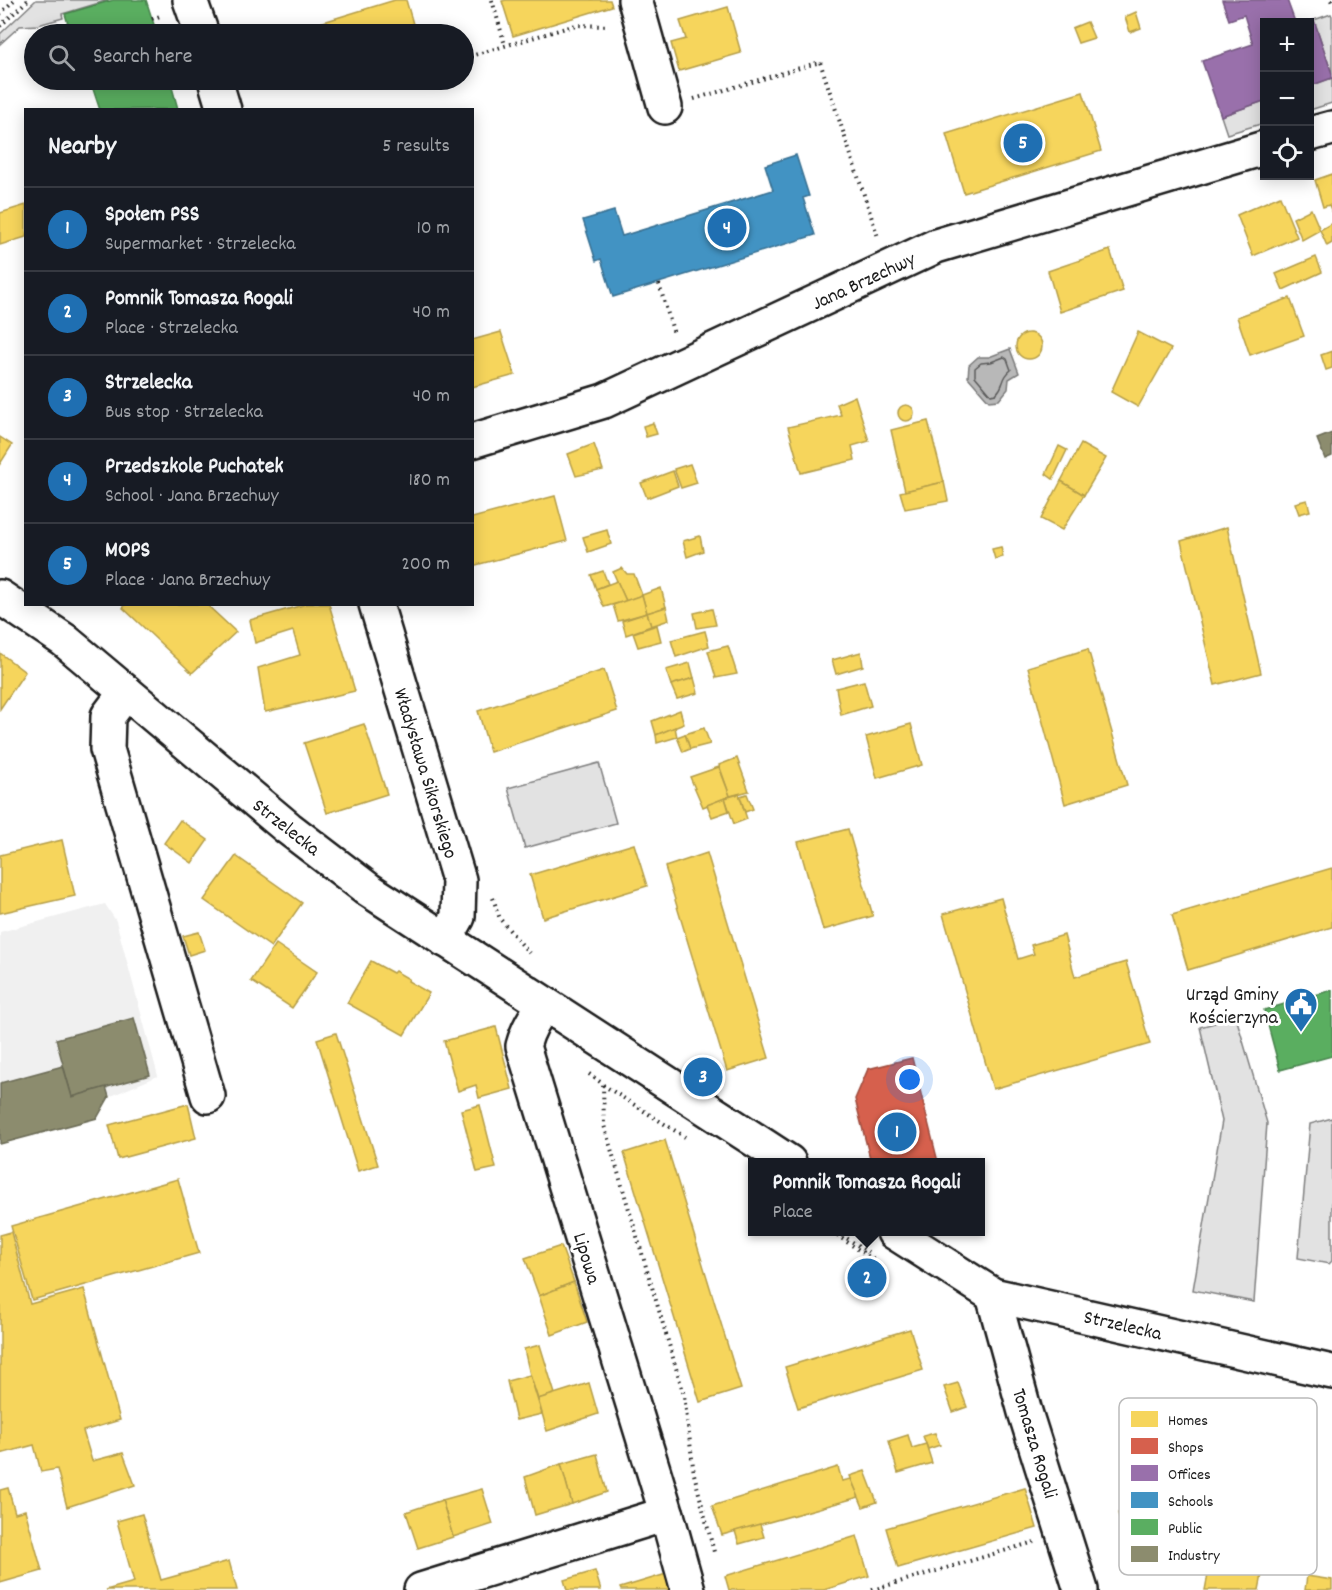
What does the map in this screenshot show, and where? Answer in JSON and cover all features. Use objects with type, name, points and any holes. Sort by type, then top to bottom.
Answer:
[{"type":"street","points":[[190,0],[198,24]]},
{"type":"street","points":[[635,0],[665,107]]},
{"type":"street","points":[[218,90],[223,108]]},
{"type":"street","points":[[1314,133],[1332,128]]},
{"type":"street","name":"Jana Brzechwy","points":[[474,440],[604,401],[936,246],[1260,149]]},
{"type":"street","name":"Strzelecka","points":[[0,597],[64,640],[288,828],[369,890],[783,1158]]},
{"type":"street","name":"Władysława Sikorskiego","points":[[377,606],[459,880],[458,917],[445,940]]},
{"type":"street","points":[[126,692],[108,716],[107,749],[208,1096]]},
{"type":"street","name":"Lipowa","points":[[545,1004],[527,1030],[523,1046],[688,1590]]},
{"type":"street","name":"Strzelecka","points":[[900,1236],[993,1295],[1332,1372]]},
{"type":"street","name":"Tomasza Rogali","points":[[993,1295],[1026,1412],[1081,1590]]},
{"type":"street","points":[[421,1590],[667,1515]]},
{"type":"path","points":[[0,14],[14,0]]},
{"type":"path","points":[[0,26],[28,0]]},
{"type":"path","points":[[492,0],[505,45]]},
{"type":"path","points":[[152,19],[160,16],[159,11]]},
{"type":"path","points":[[474,55],[576,25],[609,26]]},
{"type":"path","points":[[665,107],[820,62],[880,241]]},
{"type":"path","points":[[659,284],[676,339]]},
{"type":"path","points":[[493,897],[500,919],[530,954]]},
{"type":"path","points":[[584,1071],[693,1142]]},
{"type":"path","points":[[603,1084],[604,1125],[684,1395],[694,1474],[716,1558]]},
{"type":"path","points":[[872,1590],[1035,1542]]},
{"type":"shaded area","points":[[36,0],[109,0],[62,14],[63,18],[42,24],[24,24],[0,44],[0,34]]},
{"type":"shaded area","points":[[1331,14],[1332,16],[1332,74],[1314,20]]},
{"type":"shaded area","points":[[1332,78],[1332,103],[1314,109],[1314,85]]},
{"type":"shaded area","points":[[1260,102],[1260,124],[1227,134],[1221,116]]},
{"type":"shaded area","points":[[599,763],[616,823],[525,848],[508,788]]},
{"type":"shaded area","points":[[105,904],[116,921],[158,1076],[109,1097],[97,1118],[0,1144],[0,932]]},
{"type":"shaded area","points":[[1236,1017],[1267,1123],[1254,1302],[1193,1290],[1222,1121],[1200,1027]]},
{"type":"shaded area","points":[[1332,1118],[1332,1261],[1329,1264],[1298,1258],[1310,1124]]},
{"type":"water","points":[[1010,349],[1019,373],[1009,379],[1008,389],[999,400],[989,401],[968,377],[969,365],[978,357],[989,357]]},
{"type":"building: Homes","points":[[395,0],[406,0],[413,24],[317,24]]},
{"type":"building: Homes","points":[[610,0],[612,6],[513,36],[502,1]]},
{"type":"building: Homes","points":[[728,7],[741,53],[679,71],[671,43],[686,39],[680,21]]},
{"type":"building: Homes","points":[[1136,12],[1141,28],[1130,32],[1125,17]]},
{"type":"building: Homes","points":[[1087,22],[1094,38],[1078,43],[1072,28]]},
{"type":"building: Homes","points":[[1083,92],[1101,151],[964,193],[946,134]]},
{"type":"building: Homes","points":[[1332,174],[1332,212],[1329,205],[1323,207],[1315,180]]},
{"type":"building: Homes","points":[[1280,196],[1297,237],[1253,256],[1237,215]]},
{"type":"building: Homes","points":[[24,206],[24,238],[0,245],[0,213]]},
{"type":"building: Homes","points":[[1311,209],[1320,230],[1302,240],[1293,218]]},
{"type":"building: Homes","points":[[1332,223],[1332,243],[1327,246],[1320,230]]},
{"type":"building: Homes","points":[[1110,250],[1123,291],[1060,312],[1048,271]]},
{"type":"building: Homes","points":[[1316,257],[1322,272],[1283,290],[1276,274]]},
{"type":"building: Homes","points":[[1290,298],[1304,336],[1250,355],[1237,317]]},
{"type":"building: Homes","points":[[501,332],[515,375],[474,386],[474,339]]},
{"type":"building: Homes","points":[[1138,332],[1171,349],[1138,407],[1111,392]]},
{"type":"building: Homes","points":[[1029,333],[1038,337],[1042,346],[1038,355],[1029,359],[1020,355],[1016,346],[1020,337]]},
{"type":"building: Homes","points":[[1332,351],[1332,368],[1326,370],[1321,355]]},
{"type":"building: Homes","points":[[855,396],[869,441],[852,446],[855,460],[801,473],[788,427],[841,415],[837,404]]},
{"type":"building: Homes","points":[[906,405],[914,413],[906,421],[898,413]]},
{"type":"building: Homes","points":[[928,421],[944,482],[905,491],[891,430]]},
{"type":"building: Homes","points":[[653,423],[657,434],[646,437],[643,426]]},
{"type":"building: Homes","points":[[0,437],[12,445],[0,464]]},
{"type":"building: Homes","points":[[594,444],[603,470],[576,476],[568,454]]},
{"type":"building: Homes","points":[[1081,444],[1106,458],[1084,495],[1061,481]]},
{"type":"building: Homes","points":[[1059,446],[1067,450],[1053,479],[1046,474]]},
{"type":"building: Homes","points":[[690,464],[697,483],[681,488],[674,469]]},
{"type":"building: Homes","points":[[673,471],[678,486],[647,498],[641,483]]},
{"type":"building: Homes","points":[[1061,481],[1084,495],[1062,530],[1041,519]]},
{"type":"building: Homes","points":[[944,482],[948,501],[905,509],[900,492]]},
{"type":"building: Homes","points":[[555,496],[567,541],[474,565],[474,517]]},
{"type":"building: Homes","points":[[1307,500],[1310,511],[1299,514],[1295,503]]},
{"type":"building: Homes","points":[[1227,527],[1261,673],[1215,685],[1181,541]]},
{"type":"building: Homes","points":[[607,530],[611,544],[588,552],[583,537]]},
{"type":"building: Homes","points":[[700,536],[703,551],[687,557],[683,541]]},
{"type":"building: Homes","points":[[1001,547],[1003,557],[995,559],[992,549]]},
{"type":"building: Homes","points":[[622,568],[627,574],[634,574],[642,595],[626,601],[613,572]]},
{"type":"building: Homes","points":[[603,571],[608,584],[596,589],[591,575]]},
{"type":"building: Homes","points":[[617,581],[626,601],[604,607],[596,589]]},
{"type":"building: Homes","points":[[661,588],[666,607],[647,613],[642,595]]},
{"type":"building: Homes","points":[[642,595],[647,613],[618,621],[613,605]]},
{"type":"building: Homes","points":[[124,606],[208,606],[236,632],[192,673],[123,608]]},
{"type":"building: Homes","points":[[299,606],[330,606],[355,691],[265,712],[258,668],[300,655],[293,631],[255,643],[250,620]]},
{"type":"building: Homes","points":[[666,607],[669,620],[651,626],[647,613]]},
{"type":"building: Homes","points":[[712,609],[716,625],[697,628],[694,613]]},
{"type":"building: Homes","points":[[647,613],[651,626],[626,635],[622,621]]},
{"type":"building: Homes","points":[[657,625],[661,641],[638,647],[633,633]]},
{"type":"building: Homes","points":[[705,631],[709,646],[676,657],[671,640]]},
{"type":"building: Homes","points":[[728,646],[737,674],[716,678],[708,651]]},
{"type":"building: Homes","points":[[1088,649],[1127,785],[1065,804],[1028,667]]},
{"type":"building: Homes","points":[[861,652],[863,666],[836,674],[832,660]]},
{"type":"building: Homes","points":[[0,653],[25,672],[0,709]]},
{"type":"building: Homes","points":[[690,663],[694,678],[671,685],[666,670]]},
{"type":"building: Homes","points":[[604,670],[617,711],[490,752],[478,711]]},
{"type":"building: Homes","points":[[694,678],[698,693],[677,699],[671,685]]},
{"type":"building: Homes","points":[[864,681],[871,706],[841,715],[836,688]]},
{"type":"building: Homes","points":[[680,710],[684,724],[656,735],[652,721]]},
{"type":"building: Homes","points":[[364,724],[387,794],[327,813],[304,743]]},
{"type":"building: Homes","points":[[911,724],[922,765],[877,778],[866,737]]},
{"type":"building: Homes","points":[[675,727],[677,737],[657,743],[656,735]]},
{"type":"building: Homes","points":[[704,728],[710,744],[690,749],[685,734]]},
{"type":"building: Homes","points":[[685,734],[690,749],[683,752],[677,737]]},
{"type":"building: Homes","points":[[737,758],[749,791],[730,796],[719,765]]},
{"type":"building: Homes","points":[[719,767],[730,796],[703,807],[690,777]]},
{"type":"building: Homes","points":[[739,794],[747,819],[734,824],[725,798]]},
{"type":"building: Homes","points":[[747,794],[753,809],[745,812],[740,796]]},
{"type":"building: Homes","points":[[725,798],[729,811],[712,817],[707,805]]},
{"type":"building: Homes","points":[[180,820],[208,840],[192,863],[164,843]]},
{"type":"building: Homes","points":[[848,829],[873,916],[823,930],[798,842]]},
{"type":"building: Homes","points":[[62,840],[75,896],[0,913],[0,855]]},
{"type":"building: Homes","points":[[634,844],[647,886],[543,918],[530,875]]},
{"type":"building: Homes","points":[[707,853],[769,1058],[727,1071],[665,867]]},
{"type":"building: Homes","points":[[236,856],[302,903],[271,947],[204,900]]},
{"type":"building: Homes","points":[[1332,868],[1332,927],[1188,970],[1172,915]]},
{"type":"building: Homes","points":[[1001,898],[1018,959],[1034,954],[1031,945],[1064,935],[1075,977],[1126,962],[1150,1044],[993,1089],[943,914]]},
{"type":"building: Homes","points":[[199,932],[205,950],[189,955],[183,936]]},
{"type":"building: Homes","points":[[276,944],[317,972],[292,1008],[251,981]]},
{"type":"building: Homes","points":[[371,961],[393,973],[395,971],[429,993],[404,1035],[347,1003]]},
{"type":"building: Homes","points":[[496,1027],[512,1089],[479,1098],[476,1085],[458,1091],[444,1041]]},
{"type":"building: Homes","points":[[336,1033],[378,1165],[358,1171],[317,1039]]},
{"type":"building: Homes","points":[[188,1104],[196,1138],[118,1159],[109,1125]]},
{"type":"building: Homes","points":[[480,1105],[496,1168],[477,1172],[461,1110]]},
{"type":"building: Homes","points":[[665,1140],[741,1389],[700,1402],[624,1153]]},
{"type":"building: Homes","points":[[178,1179],[199,1253],[32,1300],[11,1226]]},
{"type":"building: Homes","points":[[11,1232],[30,1304],[84,1289],[120,1420],[83,1431],[92,1461],[123,1453],[135,1485],[67,1507],[57,1469],[41,1472],[34,1445],[0,1454],[0,1235]]},
{"type":"building: Homes","points":[[561,1246],[574,1282],[539,1296],[525,1258]]},
{"type":"building: Homes","points":[[574,1282],[587,1322],[552,1335],[539,1296]]},
{"type":"building: Homes","points":[[910,1329],[923,1370],[798,1408],[785,1367]]},
{"type":"building: Homes","points":[[540,1345],[555,1394],[538,1399],[524,1349]]},
{"type":"building: Homes","points":[[530,1375],[542,1414],[516,1420],[507,1381]]},
{"type":"building: Homes","points":[[589,1383],[598,1414],[547,1431],[538,1399]]},
{"type":"building: Homes","points":[[958,1383],[967,1407],[953,1412],[944,1387]]},
{"type":"building: Homes","points":[[935,1433],[940,1445],[928,1449],[923,1436]]},
{"type":"building: Homes","points":[[908,1435],[912,1448],[926,1444],[932,1463],[898,1473],[889,1441]]},
{"type":"building: Homes","points":[[597,1454],[607,1492],[572,1504],[561,1464]]},
{"type":"building: Homes","points":[[561,1464],[572,1504],[535,1515],[525,1477]]},
{"type":"building: Homes","points":[[838,1467],[842,1481],[851,1479],[859,1497],[722,1535],[712,1506]]},
{"type":"building: Homes","points":[[865,1471],[877,1502],[863,1507],[850,1476]]},
{"type":"building: Homes","points":[[8,1488],[15,1513],[25,1510],[42,1571],[0,1583],[0,1490]]},
{"type":"building: Homes","points":[[1025,1488],[1037,1528],[898,1568],[886,1528]]},
{"type":"building: Homes","points":[[482,1489],[493,1524],[453,1537],[442,1500]]},
{"type":"building: Homes","points":[[442,1500],[453,1537],[418,1548],[406,1512]]},
{"type":"building: Homes","points":[[142,1514],[161,1580],[229,1561],[237,1590],[106,1590],[134,1582],[117,1521]]},
{"type":"building: Homes","points":[[760,1524],[764,1537],[739,1544],[735,1531]]},
{"type":"building: Homes","points":[[857,1536],[869,1576],[824,1590],[729,1590],[725,1576]]},
{"type":"building: Homes","points":[[595,1571],[601,1590],[567,1590],[564,1580]]},
{"type":"building: Homes","points":[[673,1572],[679,1590],[621,1590],[620,1588]]},
{"type":"building: Homes","points":[[1208,1575],[1262,1575],[1259,1590],[1205,1590]]},
{"type":"building: Homes","points":[[1307,1576],[1332,1580],[1332,1590],[1305,1590]]},
{"type":"building: Shops","points":[[912,1058],[937,1158],[870,1158],[855,1099],[868,1069]]},
{"type":"building: Offices","points":[[1222,0],[1287,0],[1294,18],[1260,18],[1260,102],[1221,116],[1202,61],[1253,44],[1244,15],[1229,20]]},
{"type":"building: Offices","points":[[1314,20],[1332,74],[1332,78],[1314,85]]},
{"type":"building: Schools","points":[[796,155],[809,196],[803,198],[815,235],[613,297],[601,259],[596,261],[583,220],[614,211],[622,236],[773,190],[765,165]]},
{"type":"building: Public","points":[[113,0],[146,0],[154,24],[68,24],[65,14]]},
{"type":"building: Public","points":[[93,90],[173,90],[178,108],[99,108]]},
{"type":"building: Public","name":"Urząd Gminy Kościerzyna","points":[[1332,990],[1332,1056],[1280,1070],[1264,1010]]},
{"type":"building: Industry","points":[[1332,433],[1332,456],[1325,459],[1317,439]]},
{"type":"building: Industry","points":[[134,1018],[150,1075],[72,1097],[56,1039]]},
{"type":"building: Industry","points":[[63,1066],[72,1097],[106,1087],[109,1097],[97,1118],[0,1144],[0,1083]]},
{"type":"place","name":"MOPS","points":[[1023,143]]},
{"type":"place","name":"Przedszkole Puchatek","points":[[727,228]]},
{"type":"place","name":"Urząd Gminy Kościerzyna","points":[[1301,1033]]},
{"type":"place","name":"Strzelecka","points":[[703,1077]]},
{"type":"place","name":"Społem PSS","points":[[897,1132]]},
{"type":"place","name":"Pomnik Tomasza Rogali","points":[[867,1278]]}]
